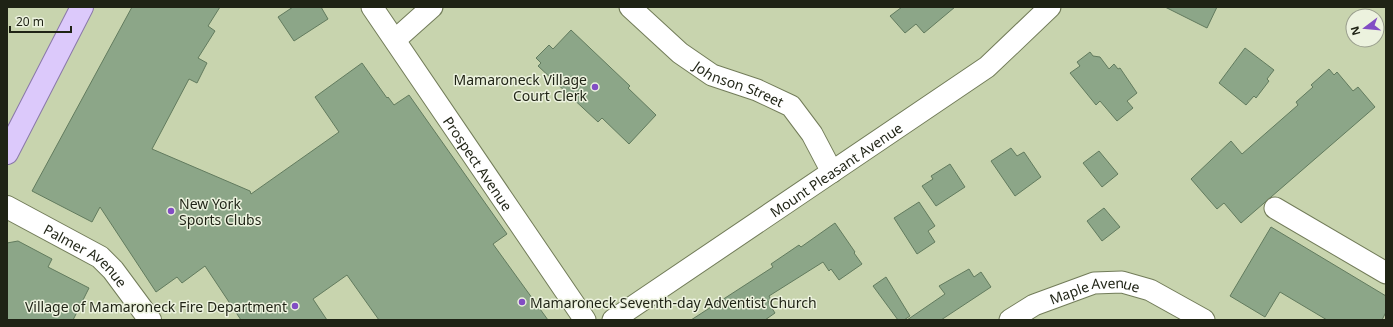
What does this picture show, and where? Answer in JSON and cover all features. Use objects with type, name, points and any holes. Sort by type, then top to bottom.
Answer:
[{"type":"main road","points":[[7,153],[82,7]]},
{"type":"street","name":"Prospect Avenue","points":[[372,7],[585,320]]},
{"type":"street","points":[[394,40],[432,7]]},
{"type":"street","name":"Johnson Street","points":[[630,7],[680,52],[712,75],[757,90],[791,106],[812,134],[832,172]]},
{"type":"street","name":"Mount Pleasant Avenue","points":[[613,320],[987,67],[1050,7]]},
{"type":"street","name":"Palmer Avenue","points":[[7,207],[100,257],[113,270],[150,320]]},
{"type":"street","points":[[1274,208],[1386,274]]},
{"type":"street","name":"Maple Avenue","points":[[1010,320],[1034,305],[1094,283],[1122,282],[1150,290],[1181,305],[1204,320]]},
{"type":"building","points":[[132,7],[220,7],[208,26],[215,31],[198,58],[207,63],[197,83],[189,79],[152,149],[250,191],[251,194],[339,132],[315,97],[362,63],[387,98],[388,97],[394,105],[409,95],[507,234],[493,244],[548,320],[379,320],[347,275],[313,299],[327,320],[241,320],[205,266],[182,283],[177,277],[156,292],[100,207],[92,222],[32,191]]},
{"type":"building","points":[[293,7],[321,7],[328,19],[294,41],[278,17]]},
{"type":"building","points":[[902,7],[955,7],[924,33],[916,24],[905,33],[890,16]]},
{"type":"building","points":[[1165,7],[1217,7],[1207,28]]},
{"type":"building","name":"Mamaroneck Village Court Clerk","points":[[571,30],[630,86],[628,88],[656,115],[629,144],[602,118],[598,122],[538,66],[541,63],[536,58],[549,45],[553,49]]},
{"type":"building","points":[[1245,48],[1274,70],[1267,79],[1269,81],[1256,98],[1254,96],[1246,105],[1219,83]]},
{"type":"building","points":[[1090,52],[1093,56],[1100,57],[1109,69],[1114,64],[1118,69],[1120,68],[1137,93],[1127,101],[1133,108],[1117,121],[1100,101],[1096,105],[1070,73],[1080,66],[1077,62]]},
{"type":"building","points":[[1329,69],[1334,75],[1337,72],[1353,91],[1358,87],[1375,107],[1241,223],[1224,203],[1217,209],[1191,179],[1231,141],[1242,154],[1298,105],[1296,102],[1313,87],[1311,85]]},
{"type":"building","points":[[1011,148],[1017,156],[1024,152],[1041,177],[1015,196],[991,161]]},
{"type":"building","points":[[1099,151],[1118,174],[1102,187],[1083,163]]},
{"type":"building","points":[[950,164],[965,187],[936,206],[922,186],[933,179],[931,176]]},
{"type":"building","points":[[919,202],[935,226],[928,231],[935,242],[917,254],[894,218]]},
{"type":"building","points":[[1104,208],[1120,227],[1102,241],[1087,221]]},
{"type":"building","points":[[835,223],[862,264],[839,280],[831,269],[829,271],[823,262],[769,296],[771,300],[768,302],[775,313],[765,320],[691,320],[773,267],[771,264],[799,245],[801,247]]},
{"type":"building","points":[[1271,227],[1386,296],[1386,312],[1382,320],[1327,320],[1280,292],[1265,317],[1230,296]]},
{"type":"building","points":[[18,241],[52,259],[48,267],[89,288],[73,320],[7,320],[7,243]]},
{"type":"building","points":[[969,269],[974,277],[981,272],[991,287],[941,320],[907,320],[945,294],[939,286]]},
{"type":"building","points":[[886,277],[910,316],[904,320],[898,320],[873,286]]},
{"type":"place","name":"Mamaroneck Village Court Clerk","points":[[595,87]]},
{"type":"place","name":"New York Sports Clubs","points":[[171,211]]},
{"type":"place","name":"Mamaroneck Seventh-day Adventist Church","points":[[522,302]]},
{"type":"place","name":"Village of Mamaroneck Fire Department","points":[[295,306]]}]
